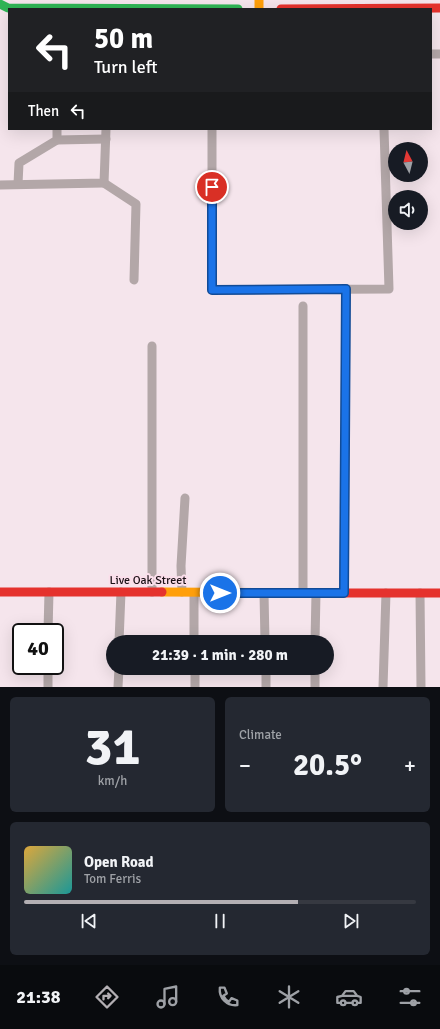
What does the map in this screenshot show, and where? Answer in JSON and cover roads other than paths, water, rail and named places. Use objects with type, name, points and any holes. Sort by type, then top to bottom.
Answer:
[{"type":"street","points":[[0,4],[8,8],[110,8]]},
{"type":"street","name":"Live Oak Street","points":[[0,592],[440,594]]},
{"type":"lane","points":[[57,130],[57,140]]},
{"type":"lane","points":[[104,183],[106,130]]},
{"type":"lane","points":[[212,130],[212,290],[389,289],[384,130]]},
{"type":"lane","points":[[18,184],[19,163],[57,140],[106,139]]},
{"type":"lane","points":[[0,185],[104,183],[136,204],[134,280]]},
{"type":"lane","points":[[344,593],[346,289]]},
{"type":"lane","points":[[303,306],[303,593]]},
{"type":"lane","points":[[152,346],[152,592]]},
{"type":"lane","points":[[182,592],[185,498]]},
{"type":"lane","points":[[48,623],[49,592]]},
{"type":"lane","points":[[119,635],[121,592]]},
{"type":"lane","points":[[194,593],[194,635]]},
{"type":"lane","points":[[264,593],[265,635]]},
{"type":"lane","points":[[315,635],[316,593]]},
{"type":"lane","points":[[383,687],[386,593]]},
{"type":"lane","points":[[420,593],[421,687]]},
{"type":"lane","points":[[48,675],[48,687]]},
{"type":"lane","points":[[118,687],[119,675]]},
{"type":"lane","points":[[195,675],[195,687]]},
{"type":"lane","points":[[266,675],[266,687]]},
{"type":"lane","points":[[315,675],[315,687]]}]
